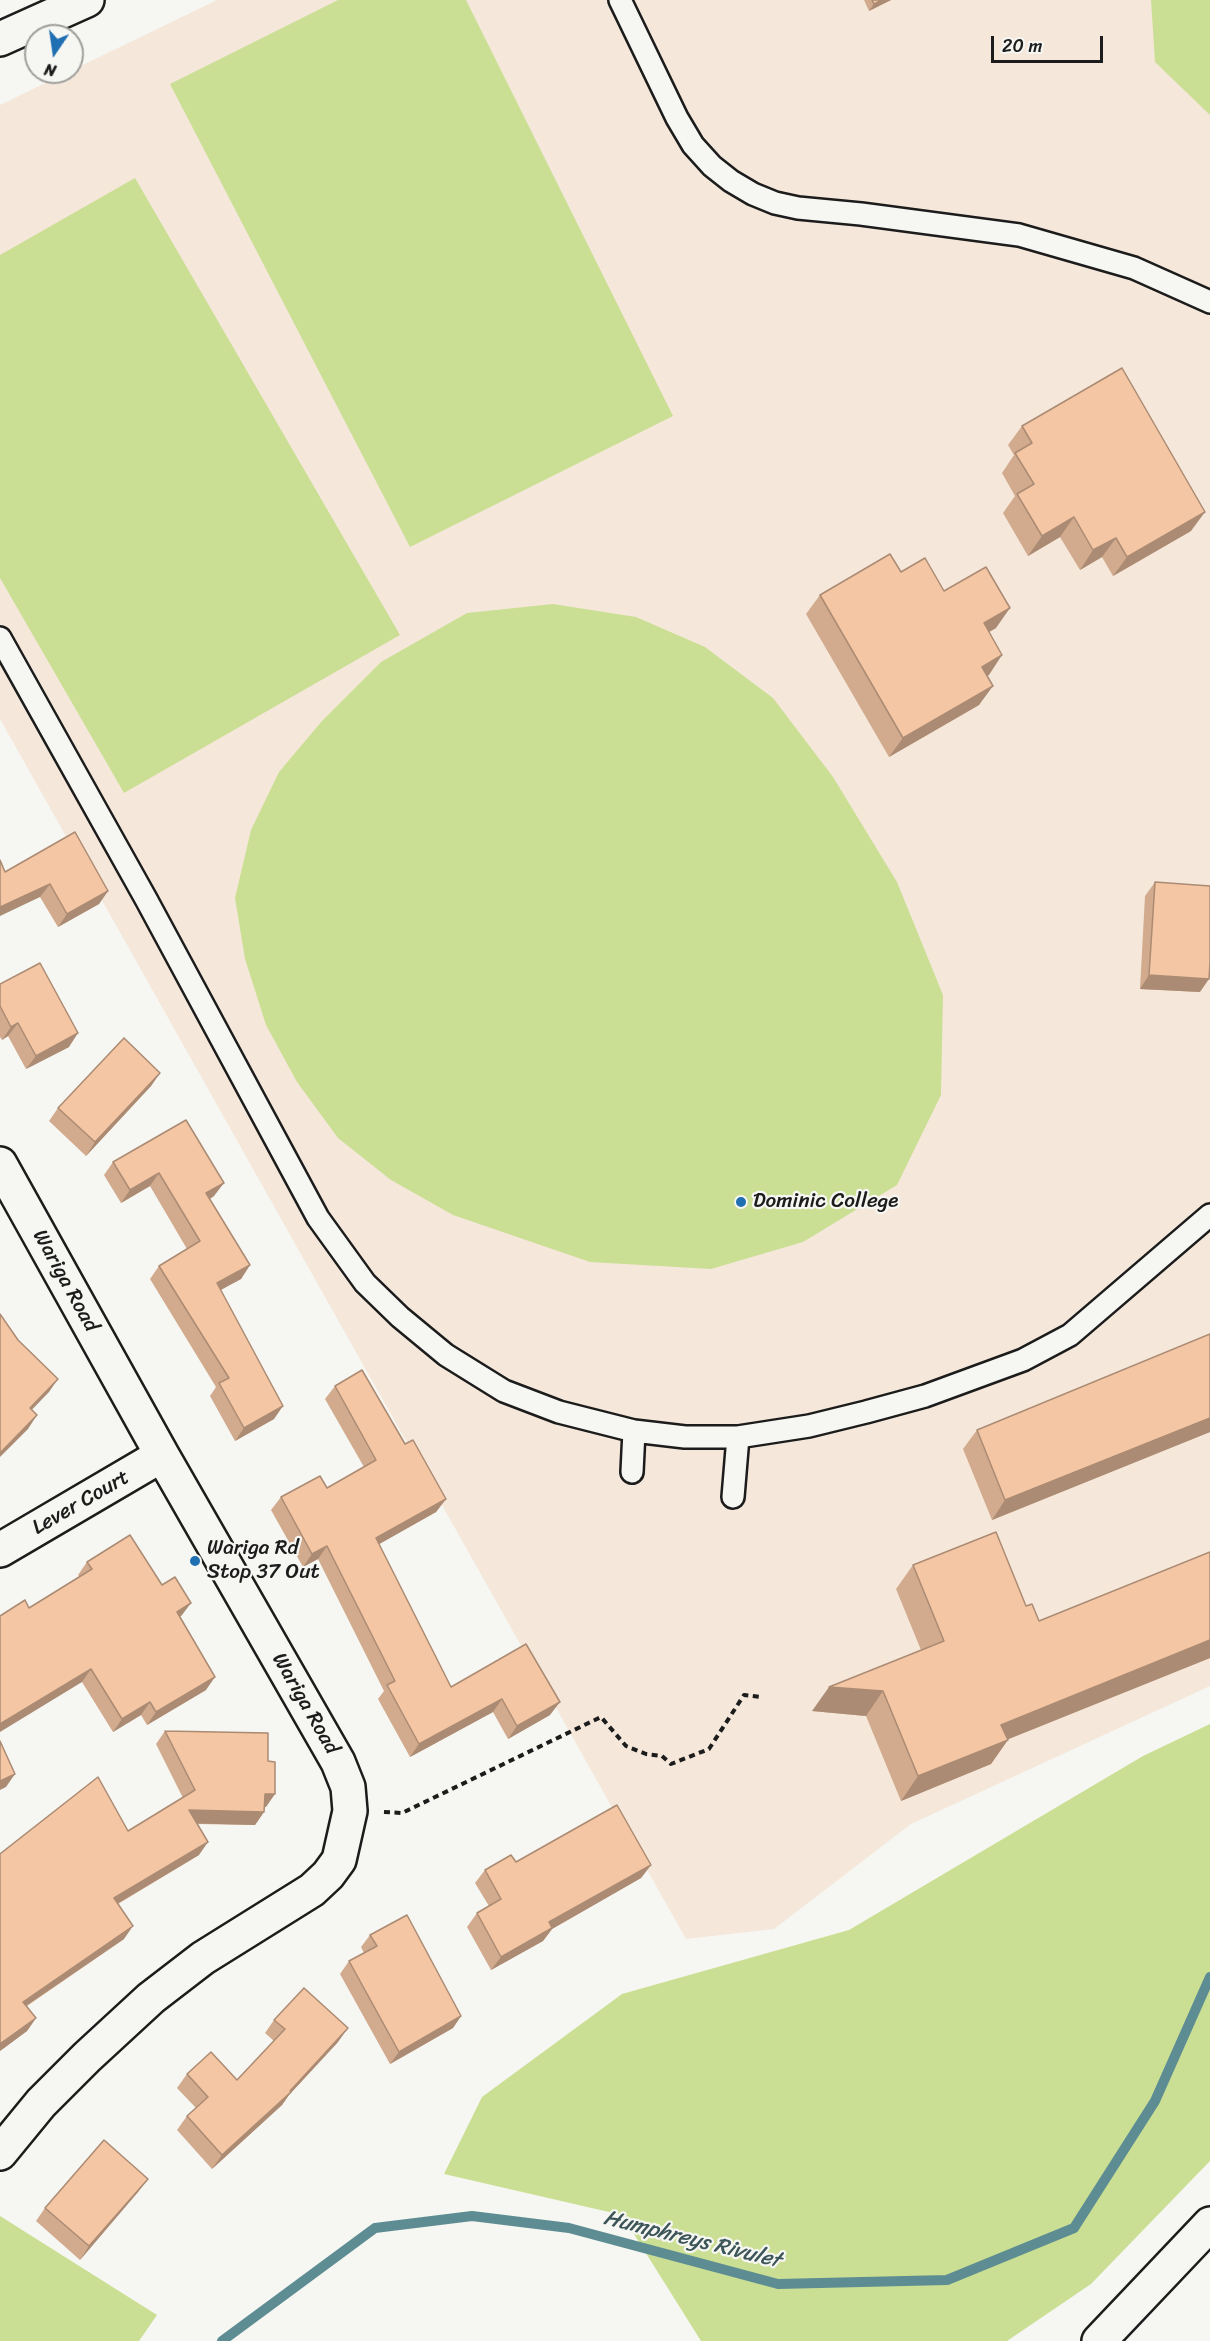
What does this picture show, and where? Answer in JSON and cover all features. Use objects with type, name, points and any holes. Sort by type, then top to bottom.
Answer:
[{"type":"street","points":[[0,39],[87,0]]},
{"type":"street","name":"Wariga Road","points":[[0,1164],[162,1455],[338,1762],[348,1787],[350,1811],[339,1860],[328,1875],[312,1890],[203,1958],[151,1998],[41,2103],[0,2153]]},
{"type":"street","name":"Lever Court","points":[[0,1550],[162,1455]]},
{"type":"street","points":[[1099,2341],[1204,2244]]},
{"type":"lane","points":[[620,0],[677,118],[693,145],[712,166],[753,194],[775,203],[798,208],[1019,235],[1134,268],[1210,302]]},
{"type":"lane","points":[[0,638],[146,899],[318,1218],[365,1283],[400,1317],[446,1355],[504,1391],[560,1412],[634,1431],[685,1437],[738,1437],[809,1426],[866,1412],[925,1396],[1023,1360],[1070,1335],[1210,1215]]},
{"type":"lane","points":[[632,1472],[634,1431]]},
{"type":"lane","points":[[733,1497],[738,1437]]},
{"type":"path","points":[[350,1811],[402,1813],[601,1717],[626,1746],[646,1754],[662,1756],[671,1764],[709,1749],[744,1695],[761,1696]]},
{"type":"shaded area","name":"Dominic College","points":[[217,0],[1210,0],[1210,1686],[911,1824],[774,1929],[686,1939],[0,719],[0,105],[43,84],[84,84],[84,64]]},
{"type":"green space","points":[[338,0],[466,0],[673,416],[410,547],[170,84]]},
{"type":"green space","points":[[1151,0],[1210,0],[1210,115],[1155,62]]},
{"type":"green space","points":[[135,178],[400,635],[124,793],[0,578],[0,255]]},
{"type":"green space","points":[[553,604],[636,617],[705,647],[773,698],[833,777],[897,882],[943,995],[941,1095],[897,1185],[803,1242],[711,1269],[590,1262],[453,1215],[391,1180],[338,1138],[297,1082],[266,1025],[245,959],[235,898],[251,830],[279,772],[322,721],[381,662],[467,613]]},
{"type":"green space","points":[[1210,1724],[1210,2161],[1091,2284],[1007,2341],[701,2341],[622,2215],[444,2174],[482,2097],[622,1994],[849,1930],[1143,1756]]},
{"type":"green space","points":[[0,2216],[157,2315],[139,2341],[0,2341]]},
{"type":"building","points":[[1122,368],[1205,512],[1127,557],[1116,538],[1093,550],[1074,517],[1042,536],[1017,494],[1034,484],[1015,453],[1032,443],[1022,426]]},
{"type":"building","points":[[890,554],[901,572],[925,558],[944,591],[986,567],[1010,608],[984,623],[1002,655],[982,667],[993,686],[903,738],[820,595]]},
{"type":"building","points":[[75,832],[108,891],[67,914],[50,884],[0,907],[0,860],[5,872]]},
{"type":"building","points":[[1155,882],[1210,886],[1209,979],[1149,975]]},
{"type":"building","points":[[40,963],[78,1033],[36,1056],[18,1023],[11,1027],[0,1006],[0,984]]},
{"type":"building","points":[[124,1038],[160,1073],[95,1142],[58,1108]]},
{"type":"building","points":[[186,1120],[224,1183],[206,1193],[250,1265],[217,1283],[283,1406],[244,1428],[219,1383],[229,1378],[159,1266],[200,1241],[159,1173],[130,1190],[113,1162]]},
{"type":"building","points":[[0,1314],[18,1340],[58,1379],[30,1408],[37,1415],[0,1453]]},
{"type":"building","points":[[1210,1334],[1210,1418],[1005,1500],[977,1430]]},
{"type":"building","points":[[362,1370],[405,1444],[413,1440],[446,1499],[376,1538],[451,1687],[526,1644],[560,1702],[517,1726],[502,1699],[419,1744],[387,1685],[395,1681],[327,1546],[312,1554],[281,1497],[320,1476],[327,1488],[376,1460],[335,1386]]},
{"type":"building","points":[[996,1532],[1026,1606],[1032,1604],[1039,1621],[1210,1552],[1210,1640],[1001,1725],[1008,1740],[918,1776],[883,1691],[829,1687],[944,1641],[913,1565]]},
{"type":"building","points":[[130,1535],[162,1585],[175,1577],[191,1603],[177,1612],[215,1677],[156,1712],[150,1702],[122,1719],[91,1669],[0,1724],[0,1616],[25,1600],[29,1608],[92,1569],[87,1562]]},
{"type":"building","points":[[165,1731],[268,1733],[268,1761],[275,1762],[275,1794],[265,1794],[264,1812],[189,1810],[208,1842],[114,1898],[133,1926],[23,2002],[36,2018],[0,2044],[0,1854],[98,1777],[128,1831],[195,1790]]},
{"type":"building","points":[[0,1741],[15,1774],[0,1781]]},
{"type":"building","points":[[617,1805],[651,1865],[549,1922],[552,1928],[501,1957],[477,1913],[501,1899],[485,1870],[511,1855],[516,1862]]},
{"type":"building","points":[[407,1915],[461,2016],[399,2052],[349,1961],[377,1946],[370,1935]]},
{"type":"building","points":[[304,1988],[348,2028],[291,2092],[222,2155],[187,2116],[208,2097],[187,2074],[211,2052],[237,2080],[285,2029],[274,2020]]},
{"type":"building","points":[[104,2140],[148,2179],[89,2246],[45,2208]]},
{"type":"waterway","name":"Humphreys Rivulet","points":[[222,2341],[375,2228],[472,2216],[569,2228],[778,2284],[947,2280],[1074,2228],[1155,2101],[1210,1977]]},
{"type":"place","name":"Dominic College","points":[[741,1202]]},
{"type":"place","name":"Wariga Rd Stop 37 Out","points":[[195,1561]]}]
